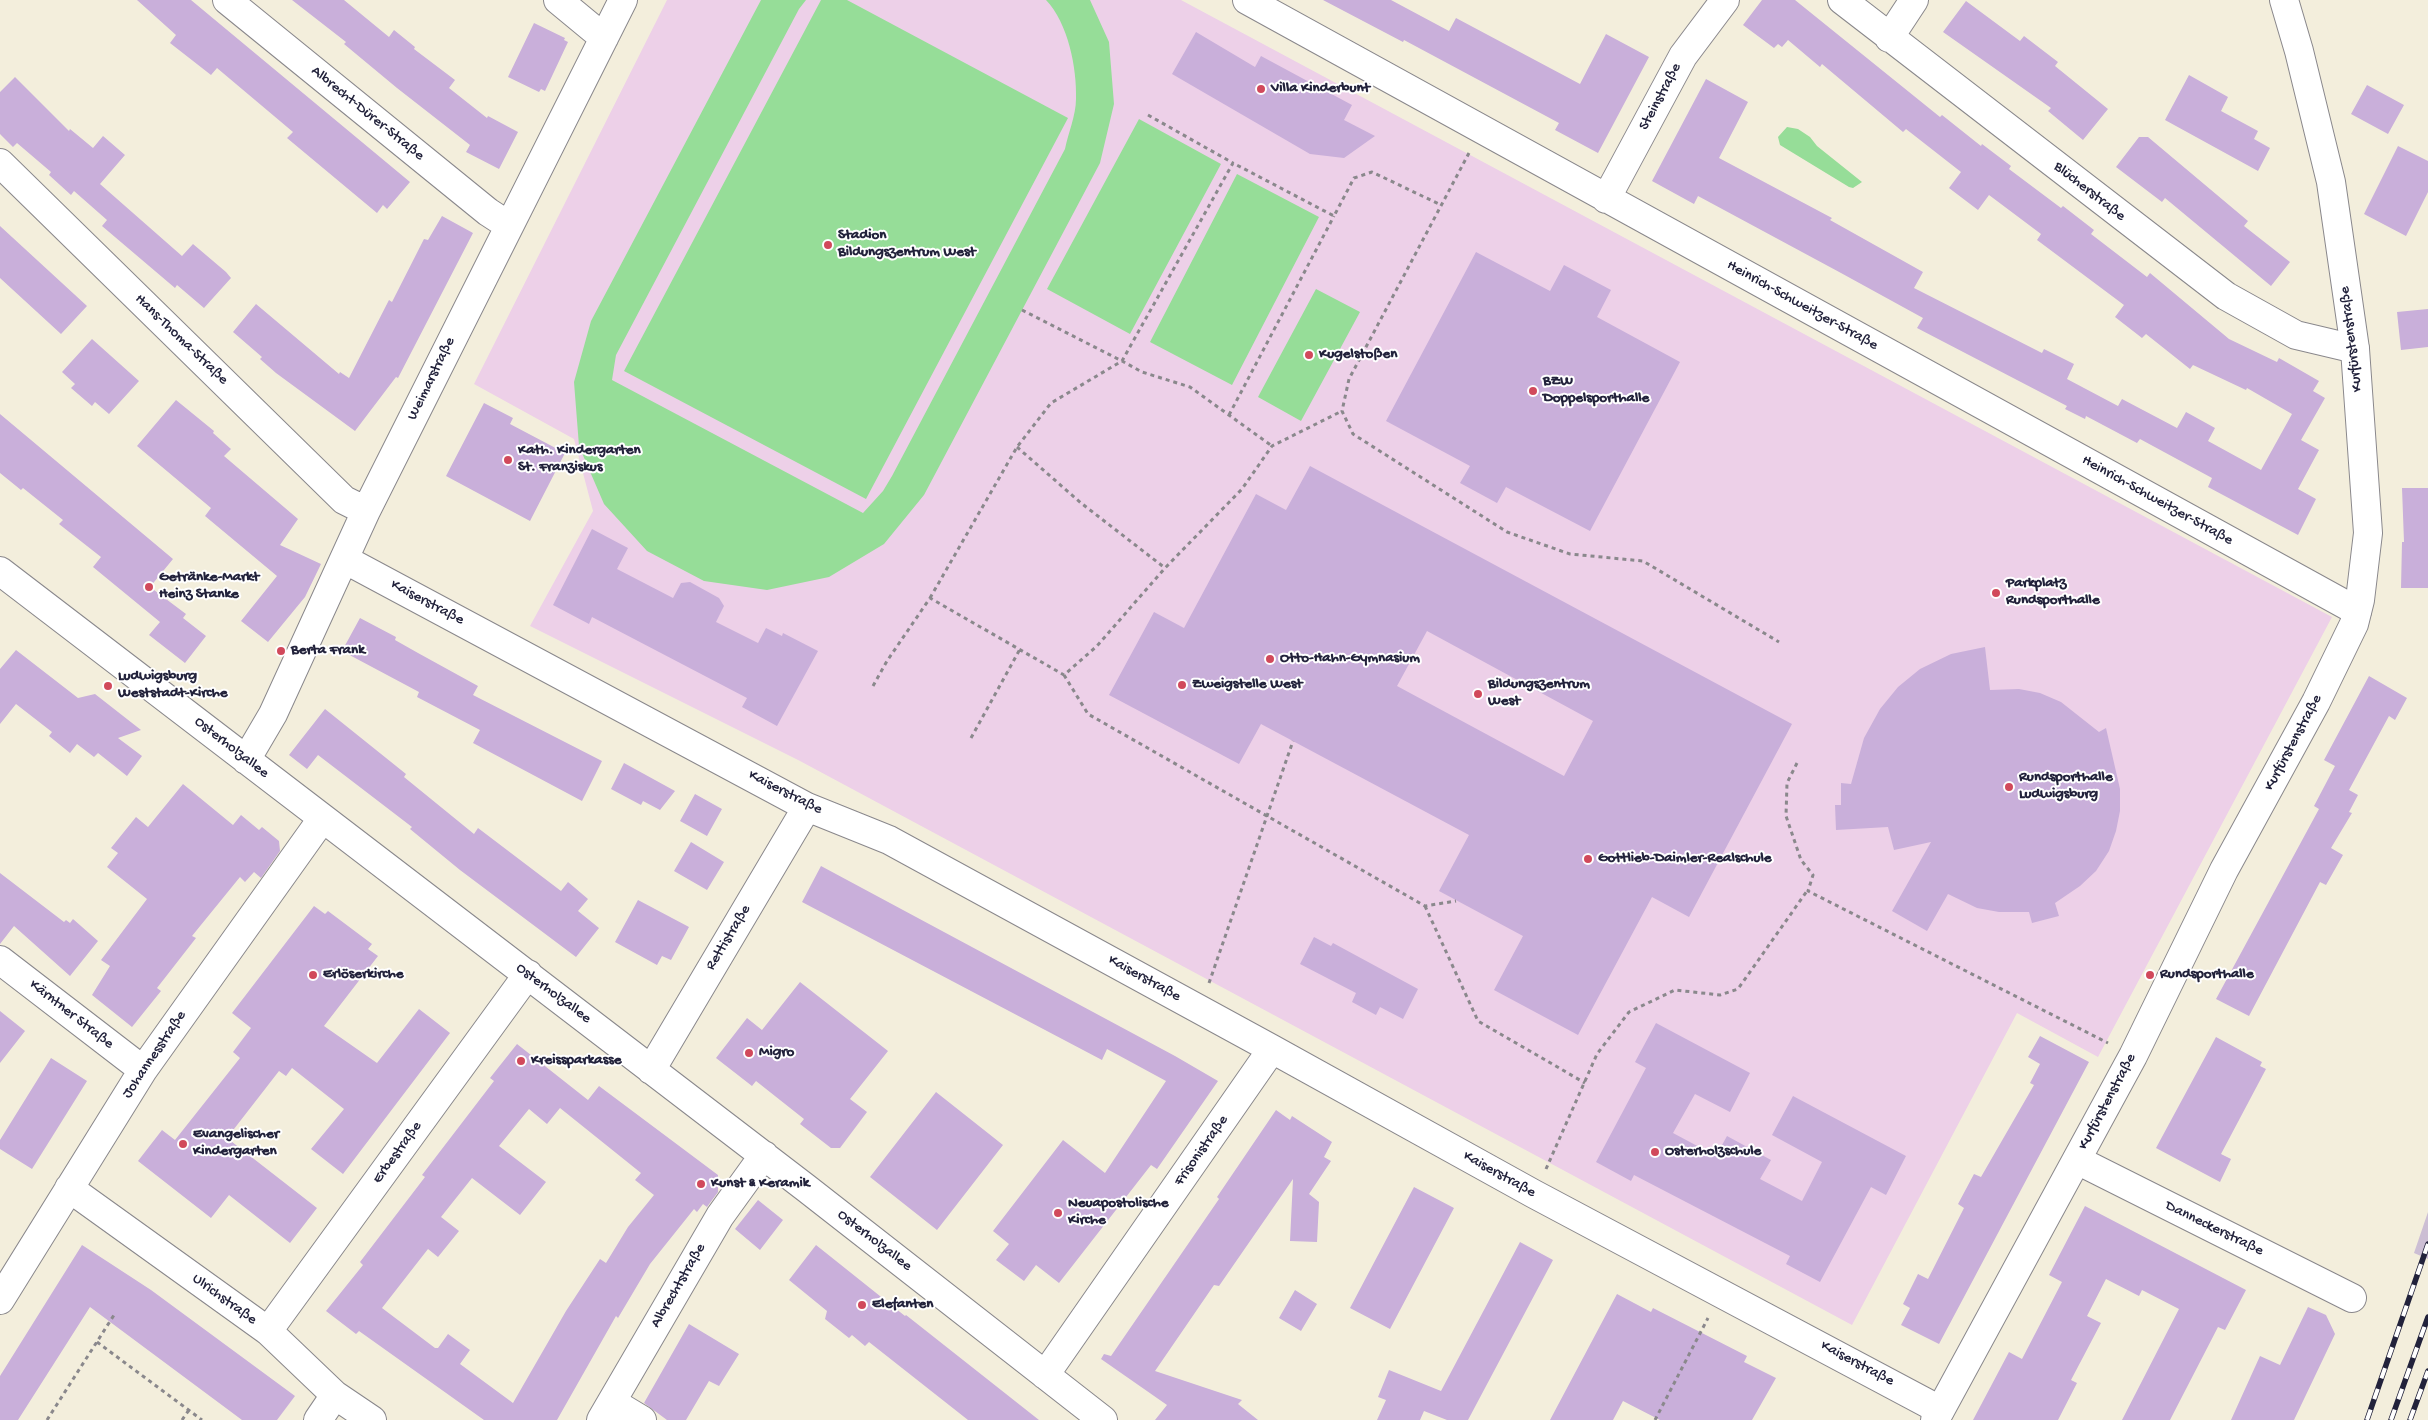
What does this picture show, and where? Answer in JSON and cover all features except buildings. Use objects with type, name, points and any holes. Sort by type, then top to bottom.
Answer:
[{"type":"street","name":"Albrecht-Dürer-Straße","points":[[228,0],[480,206],[508,225]]},
{"type":"street","points":[[558,0],[604,38]]},
{"type":"street","name":"Weimarstraße","points":[[246,760],[273,714],[366,512],[508,225],[623,0]]},
{"type":"street","name":"Steinstraße","points":[[1606,199],[1683,56],[1725,0]]},
{"type":"street","name":"Blücherstraße","points":[[1842,0],[2226,296],[2296,334],[2355,350]]},
{"type":"street","points":[[1889,38],[1914,0]]},
{"type":"street","name":"Kurfürstenstraße","points":[[1937,1415],[2133,1056],[2224,870],[2316,702],[2354,624],[2363,580],[2368,533],[2355,350],[2331,182],[2284,0]]},
{"type":"street","name":"Heinrich-Schweitzer-Straße","points":[[1259,3],[1606,199],[2357,611]]},
{"type":"street","name":"Hans-Thoma-Straße","points":[[0,163],[344,500],[366,512]]},
{"type":"street","name":"Kaiserstraße","points":[[344,559],[807,807],[889,840],[1534,1194],[1721,1293],[1937,1415]]},
{"type":"street","name":"Osterholzallee","points":[[0,571],[322,819],[528,974],[1103,1420]]},
{"type":"street","name":"Rettistraße","points":[[652,1070],[807,807]]},
{"type":"street","name":"Johannesstraße","points":[[0,1300],[143,1070],[322,819]]},
{"type":"street","name":"Kärntner Straße","points":[[0,960],[143,1070]]},
{"type":"street","name":"Erbestraße","points":[[268,1331],[528,974]]},
{"type":"street","name":"Frisonistraße","points":[[1045,1374],[1272,1049]]},
{"type":"street","name":"Albrechtstraße","points":[[606,1411],[720,1216],[764,1156]]},
{"type":"street","name":"Danneckerstraße","points":[[2076,1160],[2352,1298]]},
{"type":"street","name":"Ulrichstraße","points":[[69,1188],[268,1331],[335,1395],[372,1420]]},
{"type":"street","points":[[318,1420],[335,1395]]},
{"type":"street","points":[[606,1411],[642,1420]]},
{"type":"path","points":[[1148,115],[1233,163],[1334,216]]},
{"type":"path","points":[[1467,157],[1349,379],[1342,411],[1353,434],[1507,532],[1570,554],[1643,561],[1779,642]]},
{"type":"path","points":[[873,686],[930,598],[1017,447],[1051,404],[1122,361],[1233,163]]},
{"type":"path","points":[[1229,415],[1354,178],[1372,172],[1441,205]]},
{"type":"path","points":[[1022,310],[1142,372],[1190,387],[1272,446]]},
{"type":"path","points":[[1064,675],[1097,646],[1165,568],[1242,489],[1272,446],[1342,411]]},
{"type":"path","points":[[1017,447],[1081,504],[1165,568]]},
{"type":"path","points":[[930,598],[1064,675],[1088,714],[1425,906],[1478,1021],[1584,1083]]},
{"type":"path","points":[[971,738],[1020,650]]},
{"type":"path","points":[[1199,1009],[1293,741]]},
{"type":"path","points":[[1534,1194],[1597,1054],[1629,1012],[1675,990],[1720,995],[1738,989],[1808,891],[1813,875],[1801,860],[1786,816],[1787,783],[1797,763]]},
{"type":"path","points":[[1808,891],[2133,1056]]},
{"type":"path","points":[[1425,906],[1456,901]]},
{"type":"path","points":[[1655,1420],[1721,1293]]},
{"type":"path","points":[[47,1420],[114,1315]]},
{"type":"path","points":[[97,1342],[202,1420]]},
{"type":"path","points":[[182,1420],[189,1410]]},
{"type":"shaded area","name":"Bildungszentrum West","points":[[667,0],[1181,0],[2332,617],[2098,1057],[2017,1013],[1852,1325],[800,761],[530,626],[593,511],[574,439],[474,384]]},
{"type":"shaded area","points":[[2428,1212],[2428,1259],[2414,1253]]},
{"type":"green space","points":[[761,0],[806,0],[799,9],[616,355],[612,380],[863,513],[883,491],[892,476],[1065,149],[1076,105],[1075,74],[1070,46],[1065,33],[1054,10],[1046,0],[1090,0],[1109,42],[1114,104],[1100,163],[924,495],[884,544],[829,577],[767,590],[704,581],[647,551],[604,504],[579,446],[574,382],[591,321]]},
{"type":"green space","points":[[821,0],[847,0],[1068,118],[866,499],[624,371]]},
{"type":"green space","points":[[1139,119],[1221,164],[1130,334],[1047,289]]},
{"type":"green space","points":[[1787,127],[1798,129],[1810,137],[1817,146],[1862,182],[1853,188],[1849,187],[1780,145],[1778,137]]},
{"type":"green space","points":[[1237,174],[1319,217],[1232,385],[1150,342]]},
{"type":"green space","name":"Kugelstoßen","points":[[1316,289],[1360,312],[1301,421],[1258,397]]},
{"type":"railway","points":[[2367,1420],[2428,1244]]},
{"type":"railway","points":[[2391,1420],[2428,1317]]},
{"type":"railway","points":[[2410,1420],[2428,1371]]},
{"type":"place","name":"Villa Kinderbunt","points":[[1261,89]]},
{"type":"place","name":"Stadion Bildungszentrum West","points":[[828,245]]},
{"type":"place","name":"Kugelstoßen","points":[[1309,355]]},
{"type":"place","name":"BZW Doppelsporthalle","points":[[1533,391]]},
{"type":"place","name":"Kath. Kindergarten St. Franziskus","points":[[508,460]]},
{"type":"place","name":"Getränke-Markt Heinz Stanke","points":[[149,587]]},
{"type":"place","name":"Parkplatz Rundsporthalle","points":[[1996,593]]},
{"type":"place","name":"Berta Frank","points":[[281,651]]},
{"type":"place","name":"Otto-Hahn-Gymnasium","points":[[1270,659]]},
{"type":"place","name":"Zweigstelle West","points":[[1182,685]]},
{"type":"place","name":"Ludwigsburg Weststadt-Kirche","points":[[108,686]]},
{"type":"place","name":"Bildungszentrum West","points":[[1478,694]]},
{"type":"place","name":"Rundsporthalle Ludwigsburg","points":[[2009,787]]},
{"type":"place","name":"Gottlieb-Daimler-Realschule","points":[[1588,859]]},
{"type":"place","name":"Erlöserkirche","points":[[313,975]]},
{"type":"place","name":"Rundsporthalle","points":[[2150,975]]},
{"type":"place","name":"Migro","points":[[749,1053]]},
{"type":"place","name":"Kreissparkasse","points":[[521,1061]]},
{"type":"place","name":"Evangelischer Kindergarten","points":[[183,1144]]},
{"type":"place","name":"Osterholzschule","points":[[1655,1152]]},
{"type":"place","name":"Kunst & Keramik","points":[[701,1184]]},
{"type":"place","name":"Neuapostolische Kirche","points":[[1058,1213]]},
{"type":"place","name":"Elefanten","points":[[862,1305]]}]
